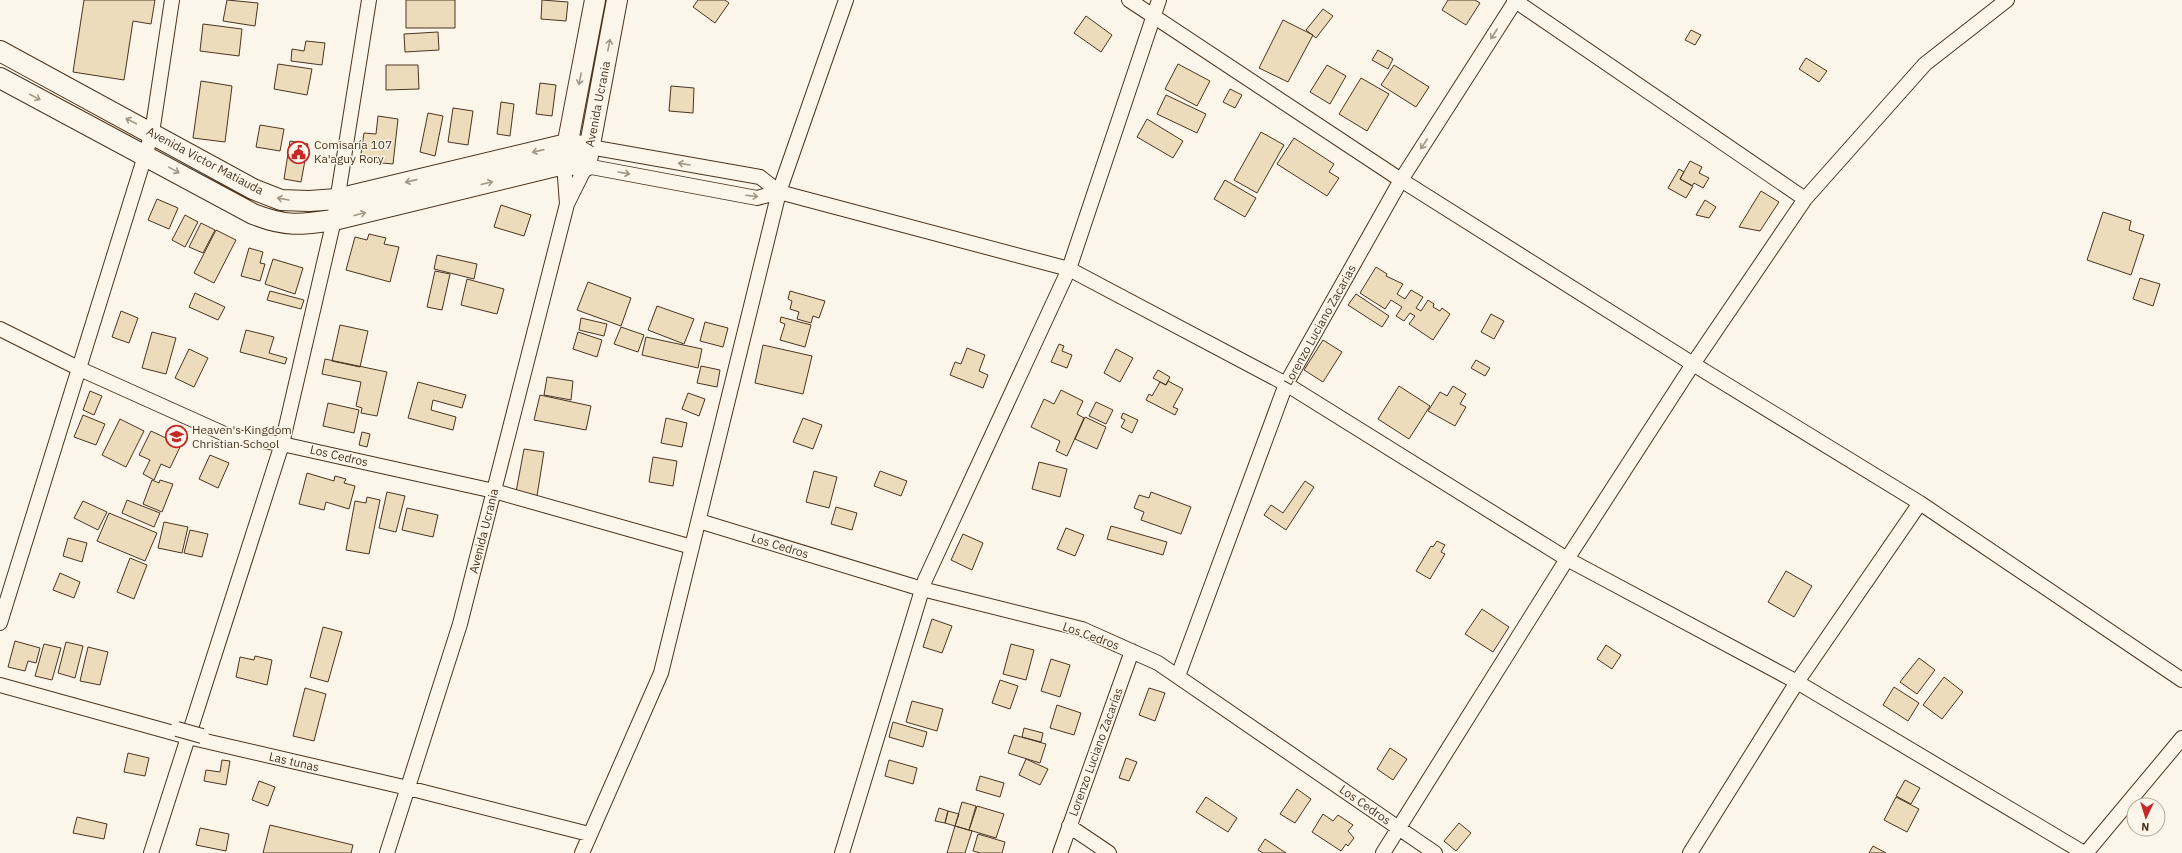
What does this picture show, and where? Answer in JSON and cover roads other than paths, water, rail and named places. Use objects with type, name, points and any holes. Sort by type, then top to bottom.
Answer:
[{"type":"main road","name":"Avenida Ucrania","points":[[564,164],[595,0]]},
{"type":"main road","name":"Avenida Ucrania","points":[[588,157],[617,0]]},
{"type":"main road","name":"Avenida Victor Matiauda","points":[[0,51],[253,189],[281,200],[308,201],[337,199],[567,144],[588,157]]},
{"type":"main road","name":"Avenida Victor Matiauda","points":[[0,78],[253,214],[272,221],[295,225],[334,220],[588,157]]},
{"type":"street","points":[[0,623],[152,133],[172,0]]},
{"type":"street","points":[[151,853],[182,733],[282,444],[334,220],[369,0]]},
{"type":"street","points":[[582,853],[589,834],[661,673],[779,192],[846,0]]},
{"type":"street","points":[[1128,0],[1401,180],[1693,364],[1920,503],[2182,680]]},
{"type":"street","points":[[842,853],[922,589],[1069,268],[1159,0]]},
{"type":"street","points":[[1515,0],[1805,199]]},
{"type":"street","name":"Lorenzo Luciano Zacarias","points":[[1178,676],[1286,384],[1401,180],[1515,0]]},
{"type":"street","points":[[1383,853],[1567,559],[1693,364],[1805,199],[1925,64],[2007,0]]},
{"type":"street","points":[[588,157],[757,198],[779,192]]},
{"type":"street","points":[[588,157],[760,177],[779,192],[1069,268],[1286,384],[1567,559],[1797,682],[2085,853],[2182,738]]},
{"type":"street","name":"Avenida Ucrania","points":[[387,853],[460,624],[567,204],[588,157]]},
{"type":"street","name":"Avenida Ucrania","points":[[564,164],[567,204]]},
{"type":"street","name":"Los Cedros","points":[[0,329],[80,369],[229,436],[282,444],[494,491],[692,547]]},
{"type":"street","points":[[1690,853],[1797,682],[1920,503]]},
{"type":"street","name":"Los Cedros","points":[[699,521],[922,589],[1082,629],[1132,651],[1158,663],[1178,676],[1435,853]]},
{"type":"street","name":"Lorenzo Luciano Zacarías","points":[[1060,853],[1132,651]]},
{"type":"street","name":"Las tunas","points":[[0,685],[182,733],[589,834]]},
{"type":"street","points":[[182,733],[202,736]]},
{"type":"street","points":[[1069,826],[1109,853]]},
{"type":"place","name":"Comisaría 107 Ka'aguy Rory","points":[[299,152]]},
{"type":"place","name":"Heaven's Kingdom Christian School","points":[[176,437]]}]
